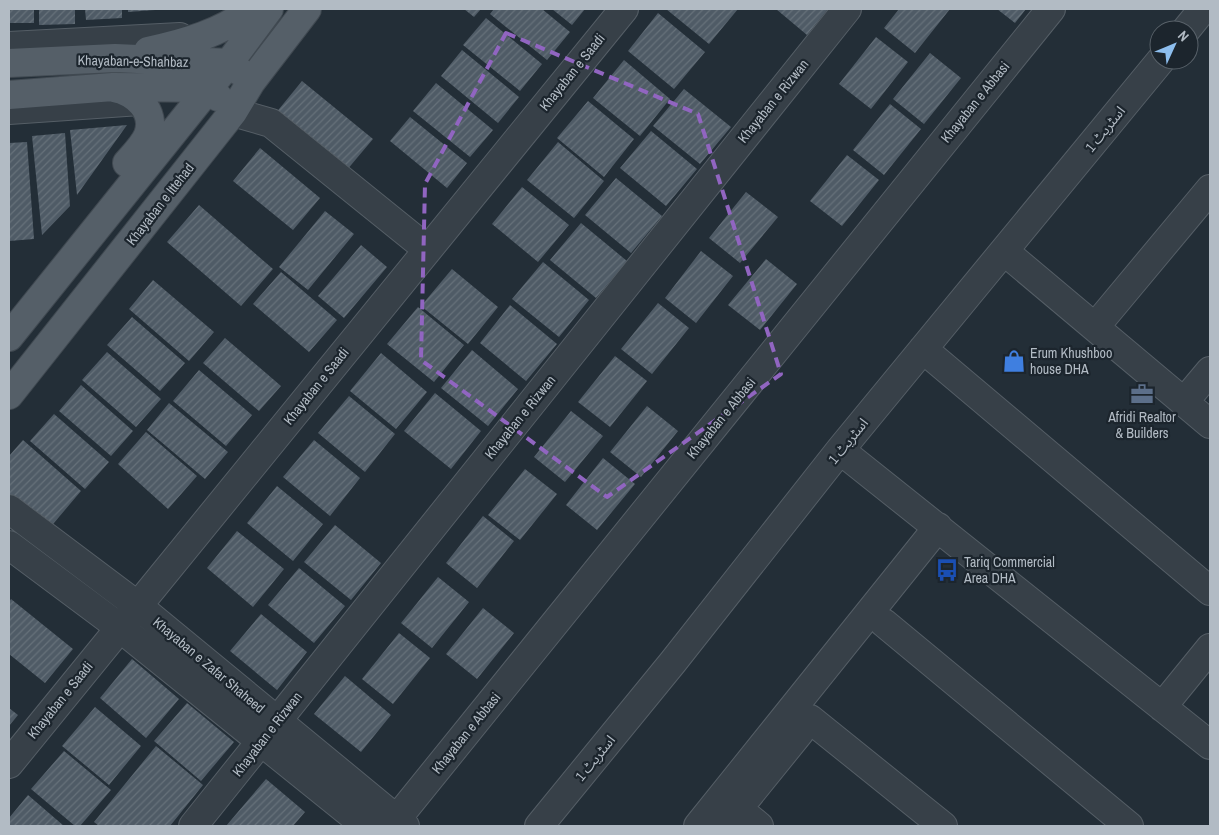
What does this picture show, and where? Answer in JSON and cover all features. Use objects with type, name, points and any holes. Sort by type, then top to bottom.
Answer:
[{"type":"main road","points":[[115,58],[173,46],[204,36],[239,20],[252,9]]},
{"type":"main road","points":[[9,337],[230,63],[269,9]]},
{"type":"main road","name":"Khayaban e Ittehad","points":[[9,395],[233,112],[251,82],[307,9]]},
{"type":"main road","name":"Khayaban-e-Shahbaz","points":[[9,63],[115,58],[230,63]]},
{"type":"main road","points":[[230,63],[251,82]]},
{"type":"main road","points":[[110,212],[110,183],[148,136],[150,117],[140,101],[126,90],[113,87]]},
{"type":"main road","name":"Khayaban-e-Shahbaz","points":[[9,95],[113,87],[210,88]]},
{"type":"main road","points":[[210,88],[233,112]]},
{"type":"street","name":"Khayaban e Saadi","points":[[9,764],[624,9]]},
{"type":"street","name":"Khayaban e Rizwan","points":[[194,826],[261,743],[276,721],[847,9]]},
{"type":"street","name":"Khayaban e Abbasi","points":[[397,824],[1051,9]]},
{"type":"street","points":[[1194,20],[1203,9]]},
{"type":"street","points":[[9,46],[204,36]]},
{"type":"street","name":"اسٹریٹ 1","points":[[539,826],[673,662],[840,450],[1153,70]]},
{"type":"street","points":[[251,82],[271,123]]},
{"type":"street","points":[[9,110],[140,101]]},
{"type":"street","points":[[233,112],[271,123],[427,249]]},
{"type":"street","points":[[1095,327],[1210,189]]},
{"type":"street","points":[[1004,251],[1210,424]]},
{"type":"street","points":[[924,349],[1210,591]]},
{"type":"street","points":[[1184,402],[1210,371]]},
{"type":"street","points":[[840,450],[1210,746]]},
{"type":"street","name":"Khayaban e Zafar Shaheed","points":[[9,509],[138,606],[397,824]]},
{"type":"street","points":[[698,826],[728,810],[810,719],[884,623],[944,532]]},
{"type":"street","points":[[728,810],[944,532]]},
{"type":"street","points":[[9,545],[120,627],[261,743],[366,826]]},
{"type":"street","points":[[884,623],[1129,826]]},
{"type":"street","points":[[1162,707],[1210,648]]},
{"type":"street","points":[[810,719],[943,826]]},
{"type":"street","points":[[728,810],[759,826]]},
{"type":"highlighted area","points":[[506,33],[698,114],[781,374],[607,497],[421,360],[425,184]]},
{"type":"building","points":[[9,9],[34,9],[34,23],[9,23]]},
{"type":"building","points":[[39,9],[75,9],[75,24],[39,25]]},
{"type":"building","points":[[85,9],[122,9],[122,18],[86,20]]},
{"type":"building","points":[[128,9],[155,9],[155,10],[128,12]]},
{"type":"building","points":[[464,9],[481,9],[474,17]]},
{"type":"building","points":[[494,9],[542,9],[570,32],[547,60],[490,14]]},
{"type":"building","points":[[552,9],[585,9],[572,25]]},
{"type":"building","points":[[666,9],[738,9],[709,44]]},
{"type":"building","points":[[776,9],[828,9],[807,35]]},
{"type":"building","points":[[899,9],[950,9],[915,53],[884,28]]},
{"type":"building","points":[[997,9],[1026,9],[1015,23]]},
{"type":"building","points":[[658,13],[705,52],[674,89],[628,51]]},
{"type":"building","points":[[486,18],[542,64],[520,91],[463,45]]},
{"type":"building","points":[[876,37],[908,62],[871,109],[839,84]]},
{"type":"building","points":[[462,50],[519,97],[498,123],[441,76]]},
{"type":"building","points":[[930,53],[961,78],[924,124],[893,99]]},
{"type":"building","points":[[624,60],[670,99],[640,136],[593,98]]},
{"type":"building","points":[[302,81],[373,139],[346,171],[275,114]]},
{"type":"building","points":[[436,83],[493,130],[470,157],[413,111]]},
{"type":"building","points":[[684,89],[731,127],[700,164],[653,126]]},
{"type":"building","points":[[588,101],[634,139],[604,177],[557,138]]},
{"type":"building","points":[[890,104],[921,129],[884,175],[853,150]]},
{"type":"building","points":[[410,117],[467,163],[447,188],[390,141]]},
{"type":"building","points":[[127,125],[77,195],[70,130]]},
{"type":"building","points":[[651,131],[697,169],[666,206],[620,168]]},
{"type":"building","points":[[65,133],[70,206],[42,235],[32,136]]},
{"type":"building","points":[[27,142],[34,239],[9,241],[9,143]]},
{"type":"building","points":[[558,142],[604,181],[574,218],[527,180]]},
{"type":"building","points":[[260,148],[320,198],[293,230],[233,181]]},
{"type":"building","points":[[847,155],[879,180],[842,226],[810,201]]},
{"type":"building","points":[[616,178],[662,216],[631,253],[585,215]]},
{"type":"building","points":[[522,187],[569,225],[538,262],[492,224]]},
{"type":"building","points":[[746,192],[778,217],[740,263],[709,238]]},
{"type":"building","points":[[199,205],[273,269],[241,306],[167,242]]},
{"type":"building","points":[[325,211],[354,234],[308,290],[279,267]]},
{"type":"building","points":[[581,223],[627,261],[596,298],[550,260]]},
{"type":"building","points":[[361,245],[387,267],[344,318],[318,296]]},
{"type":"building","points":[[701,251],[733,276],[696,323],[665,298]]},
{"type":"building","points":[[766,259],[797,284],[760,330],[728,305]]},
{"type":"building","points":[[543,262],[589,300],[559,337],[512,299]]},
{"type":"building","points":[[452,269],[498,307],[468,344],[421,306]]},
{"type":"building","points":[[281,272],[337,320],[309,352],[253,304]]},
{"type":"building","points":[[153,280],[214,332],[189,361],[129,309]]},
{"type":"building","points":[[658,303],[689,328],[652,374],[621,349]]},
{"type":"building","points":[[510,305],[557,344],[526,381],[480,343]]},
{"type":"building","points":[[418,307],[464,345],[434,382],[387,344]]},
{"type":"building","points":[[132,317],[185,363],[160,391],[107,345]]},
{"type":"building","points":[[225,338],[281,386],[259,411],[203,363]]},
{"type":"building","points":[[472,350],[518,389],[488,426],[441,388]]},
{"type":"building","points":[[107,352],[161,399],[136,427],[82,380]]},
{"type":"building","points":[[381,353],[427,392],[396,429],[350,391]]},
{"type":"building","points":[[615,356],[647,381],[610,427],[578,402]]},
{"type":"building","points":[[199,370],[252,415],[226,446],[173,401]]},
{"type":"building","points":[[81,385],[133,431],[111,456],[59,411]]},
{"type":"building","points":[[435,393],[481,431],[451,469],[404,431]]},
{"type":"building","points":[[349,396],[395,434],[365,472],[318,433]]},
{"type":"building","points":[[169,403],[228,452],[205,479],[147,430]]},
{"type":"building","points":[[647,406],[678,431],[641,477],[610,452]]},
{"type":"building","points":[[571,411],[603,436],[565,482],[534,457]]},
{"type":"building","points":[[54,414],[109,462],[85,489],[30,441]]},
{"type":"building","points":[[146,432],[197,476],[168,509],[118,464]]},
{"type":"building","points":[[23,440],[81,491],[48,530],[9,496],[9,456]]},
{"type":"building","points":[[314,440],[360,478],[330,516],[283,477]]},
{"type":"building","points":[[603,458],[635,484],[597,530],[566,505]]},
{"type":"building","points":[[525,469],[557,494],[520,540],[488,515]]},
{"type":"building","points":[[277,486],[323,524],[293,561],[247,523]]},
{"type":"building","points":[[483,516],[514,541],[477,588],[446,563]]},
{"type":"building","points":[[335,525],[381,563],[351,600],[304,562]]},
{"type":"building","points":[[237,531],[284,569],[253,607],[207,568]]},
{"type":"building","points":[[299,568],[345,606],[314,643],[268,605]]},
{"type":"building","points":[[438,577],[469,602],[432,648],[401,623]]},
{"type":"building","points":[[11,599],[73,649],[45,683],[9,654],[9,602]]},
{"type":"building","points":[[483,608],[514,633],[477,679],[446,654]]},
{"type":"building","points":[[261,614],[307,652],[277,690],[230,651]]},
{"type":"building","points":[[399,633],[430,658],[393,704],[362,679]]},
{"type":"building","points":[[132,659],[179,699],[146,738],[100,698]]},
{"type":"building","points":[[345,676],[391,715],[361,752],[314,714]]},
{"type":"building","points":[[187,703],[234,742],[201,781],[154,741]]},
{"type":"building","points":[[95,707],[141,746],[109,785],[62,746]]},
{"type":"building","points":[[9,708],[18,715],[9,726]]},
{"type":"building","points":[[156,746],[203,785],[170,826],[99,826],[94,822]]},
{"type":"building","points":[[64,751],[111,790],[80,826],[75,826],[31,789]]},
{"type":"building","points":[[266,779],[305,812],[293,826],[226,826]]},
{"type":"building","points":[[28,795],[64,826],[9,826],[9,818]]},
{"type":"place","name":"Erum Khushboo house DHA","points":[[1014,361]]},
{"type":"place","name":"Afridi Realtor & Builders","points":[[1142,394]]},
{"type":"place","name":"Tariq Commercial Area DHA","points":[[947,570]]}]
